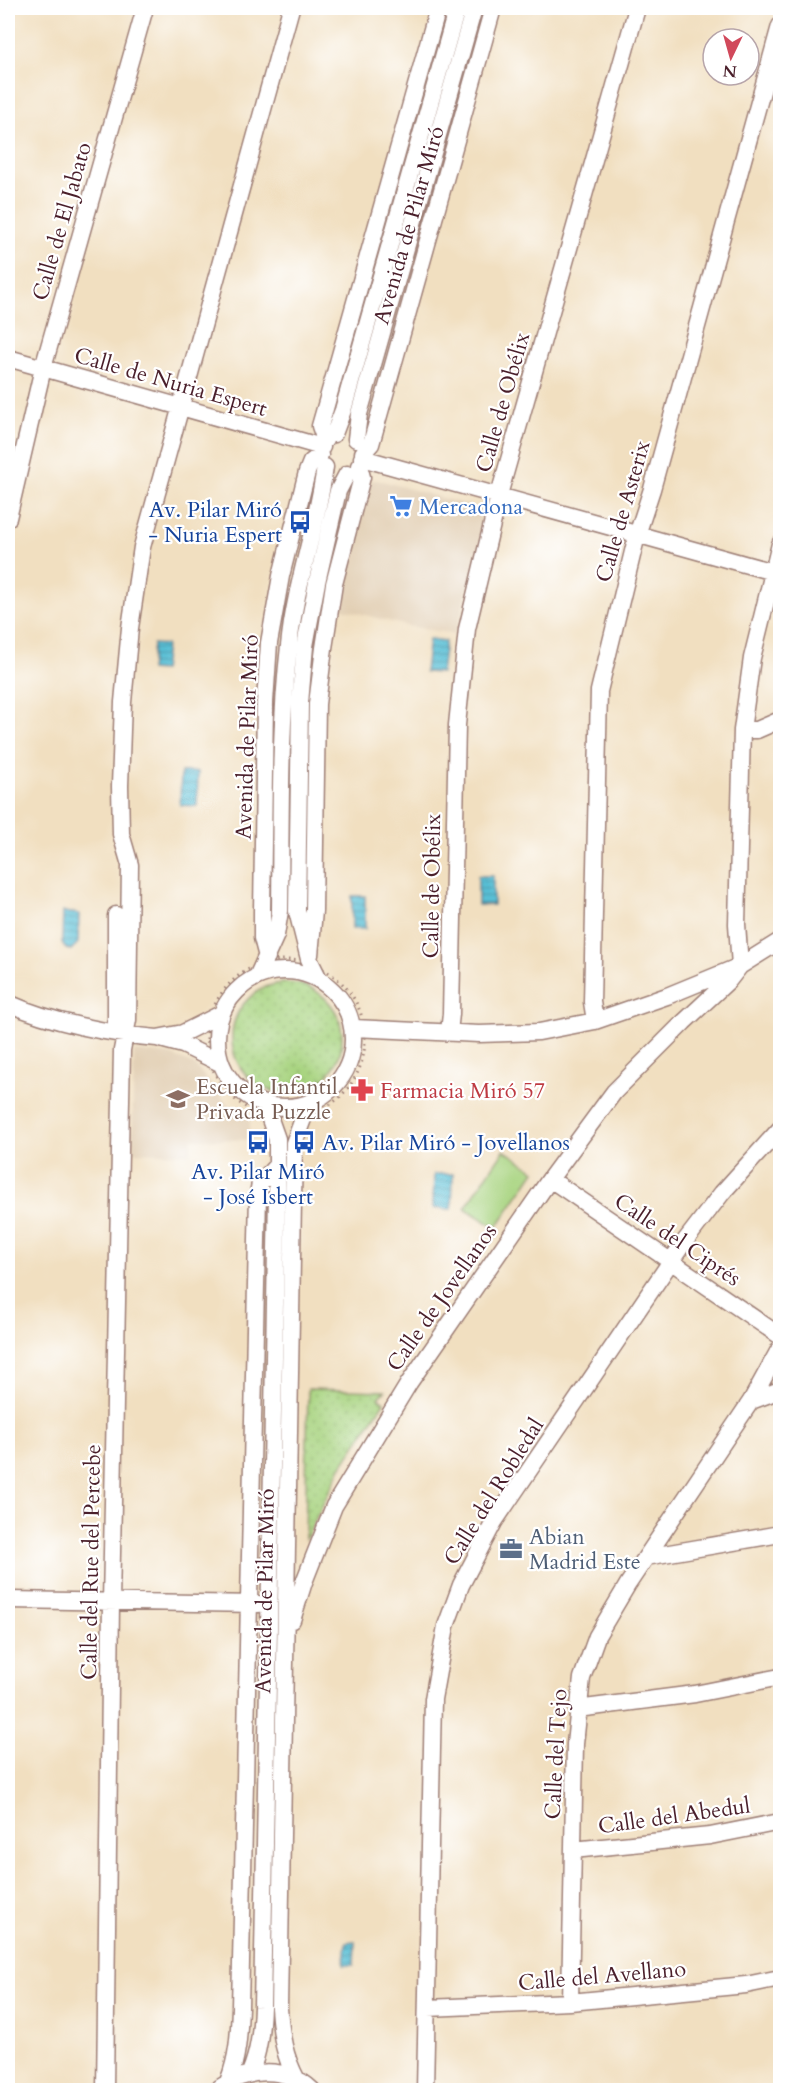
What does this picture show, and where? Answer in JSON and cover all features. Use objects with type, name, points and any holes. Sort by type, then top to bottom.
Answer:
[{"type":"street","name":"Calle de El Jabato","points":[[8,518],[43,368],[145,8]]},
{"type":"street","points":[[120,1033],[128,1020],[130,865],[121,824],[123,702],[130,628],[142,547],[291,8]]},
{"type":"street","name":"Avenida de Pilar Miró","points":[[263,965],[276,935],[280,911],[284,701],[289,644],[299,580],[322,486],[325,449],[320,426],[438,8]]},
{"type":"street","name":"Avenida de Pilar Miró","points":[[325,449],[347,398],[457,8]]},
{"type":"street","name":"Avenida de Pilar Miró","points":[[310,961],[314,911],[317,704],[334,584],[362,477],[357,458],[359,414],[474,8]]},
{"type":"street","name":"Avenida de Pilar Miró","points":[[357,458],[371,444],[493,8]]},
{"type":"street","name":"Calle de Obélix","points":[[449,1032],[457,725],[467,629],[499,495],[637,8]]},
{"type":"street","name":"Calle de Asterix","points":[[595,1020],[592,1002],[599,691],[637,535],[652,489],[780,26]]},
{"type":"street","name":"Calle de Nuria Espert","points":[[8,358],[325,449]]},
{"type":"street","points":[[350,434],[357,458],[339,475],[331,472],[325,449],[350,434]]},
{"type":"street","points":[[357,458],[499,495],[773,572]]},
{"type":"street","points":[[359,1028],[479,1034],[539,1032],[595,1020],[681,991],[740,966],[737,924],[742,730],[752,658],[780,544]]},
{"type":"street","points":[[742,730],[757,730],[780,720]]},
{"type":"street","points":[[116,915],[120,1033]]},
{"type":"street","name":"Calle de Jovellanos","points":[[285,1641],[304,1582],[334,1506],[409,1383],[550,1179],[614,1092],[729,980],[740,966],[780,941]]},
{"type":"street","points":[[310,961],[319,979]]},
{"type":"street","points":[[8,1003],[31,1014],[120,1033],[157,1038],[183,1046],[214,1060],[248,1097],[268,1110],[280,1107],[306,1109],[340,1081],[349,1066],[359,1028],[339,996],[319,979],[302,973],[274,971],[263,965],[214,1017],[183,1033],[157,1038]]},
{"type":"street","points":[[681,991],[687,997],[691,1015]]},
{"type":"street","points":[[214,1017],[216,1036],[214,1060]]},
{"type":"street","name":"Calle del Rue del Percebe","points":[[105,2091],[111,1603],[122,1050],[120,1033]]},
{"type":"street","name":"Avenida de Pilar Miró","points":[[297,2080],[287,2059],[281,2035],[279,2008],[294,1143],[306,1109]]},
{"type":"street","name":"Avenida de Pilar Miró","points":[[250,2073],[256,2060],[262,2016],[277,1165],[277,1138],[268,1110]]},
{"type":"street","name":"Calle del Robledal","points":[[425,2091],[433,1699],[446,1626],[460,1585],[494,1522],[671,1262],[722,1193],[780,1129]]},
{"type":"street","name":"Avenida de Pilar Miró","points":[[223,2086],[236,2062],[239,2046],[258,1194],[261,1183],[277,1165]]},
{"type":"street","name":"Calle del Ciprés","points":[[550,1179],[780,1336]]},
{"type":"street","name":"Calle del Tejo","points":[[570,2002],[574,1744],[582,1678],[597,1636],[646,1557],[751,1401],[780,1348]]},
{"type":"street","points":[[751,1401],[780,1390]]},
{"type":"street","points":[[646,1557],[780,1534]]},
{"type":"street","points":[[8,1600],[268,1605]]},
{"type":"street","points":[[577,1709],[695,1694],[780,1677]]},
{"type":"street","name":"Calle del Abedul","points":[[573,1850],[710,1836],[780,1822]]},
{"type":"street","name":"Calle del Avellano","points":[[427,2008],[570,2002],[746,1985],[780,1978]]},
{"type":"street","points":[[223,2086],[250,2073],[274,2072],[297,2080],[312,2091]]},
{"type":"path","points":[[290,959],[310,961],[337,978],[359,1007],[359,1028],[365,1046],[361,1065],[353,1082],[331,1104],[320,1111],[306,1109],[285,1118],[268,1110],[252,1111],[231,1096],[219,1083],[206,1038],[214,1017],[214,1003],[237,975],[254,966],[290,959]]},
{"type":"shaded area","points":[[373,480],[488,511],[456,634],[407,626],[339,608],[369,483]]},
{"type":"shaded area","name":"Escuela Infantil Privada Puzzle","points":[[134,1051],[170,1055],[195,1065],[227,1104],[250,1119],[250,1140],[192,1139],[191,1154],[132,1152]]},
{"type":"green space","points":[[287,983],[308,987],[326,999],[338,1017],[342,1038],[338,1059],[326,1077],[308,1089],[287,1093],[266,1089],[248,1077],[236,1059],[232,1038],[236,1017],[248,999],[266,987]]},
{"type":"green space","points":[[504,1150],[535,1171],[496,1228],[465,1208]]},
{"type":"green space","points":[[308,1389],[385,1391],[379,1398],[384,1402],[341,1467],[306,1539],[305,1537]]},
{"type":"water","points":[[429,639],[445,641],[441,673],[425,672]]},
{"type":"water","points":[[153,644],[166,645],[163,671],[150,670]]},
{"type":"water","points":[[181,772],[198,772],[197,806],[180,805]]},
{"type":"water","points":[[478,876],[493,876],[493,905],[478,905]]},
{"type":"water","points":[[352,896],[365,896],[365,929],[352,929]]},
{"type":"water","points":[[63,912],[79,914],[78,943],[71,950],[66,949],[62,942]]},
{"type":"water","points":[[434,1174],[453,1174],[452,1209],[433,1208]]},
{"type":"water","points":[[355,1941],[354,1965],[344,1965],[346,1942]]},
{"type":"place","name":"Mercadona","points":[[401,506]]},
{"type":"place","name":"Av. Pilar Miró - Nuria Espert","points":[[300,522]]},
{"type":"place","name":"Farmacia Miró 57","points":[[362,1090]]},
{"type":"place","name":"Escuela Infantil Privada Puzzle","points":[[178,1099]]},
{"type":"place","name":"Av. Pilar Miró - José Isbert","points":[[258,1142]]},
{"type":"place","name":"Av. Pilar Miró - Jovellanos","points":[[304,1142]]},
{"type":"place","name":"Abian Madrid Este","points":[[511,1549]]}]
